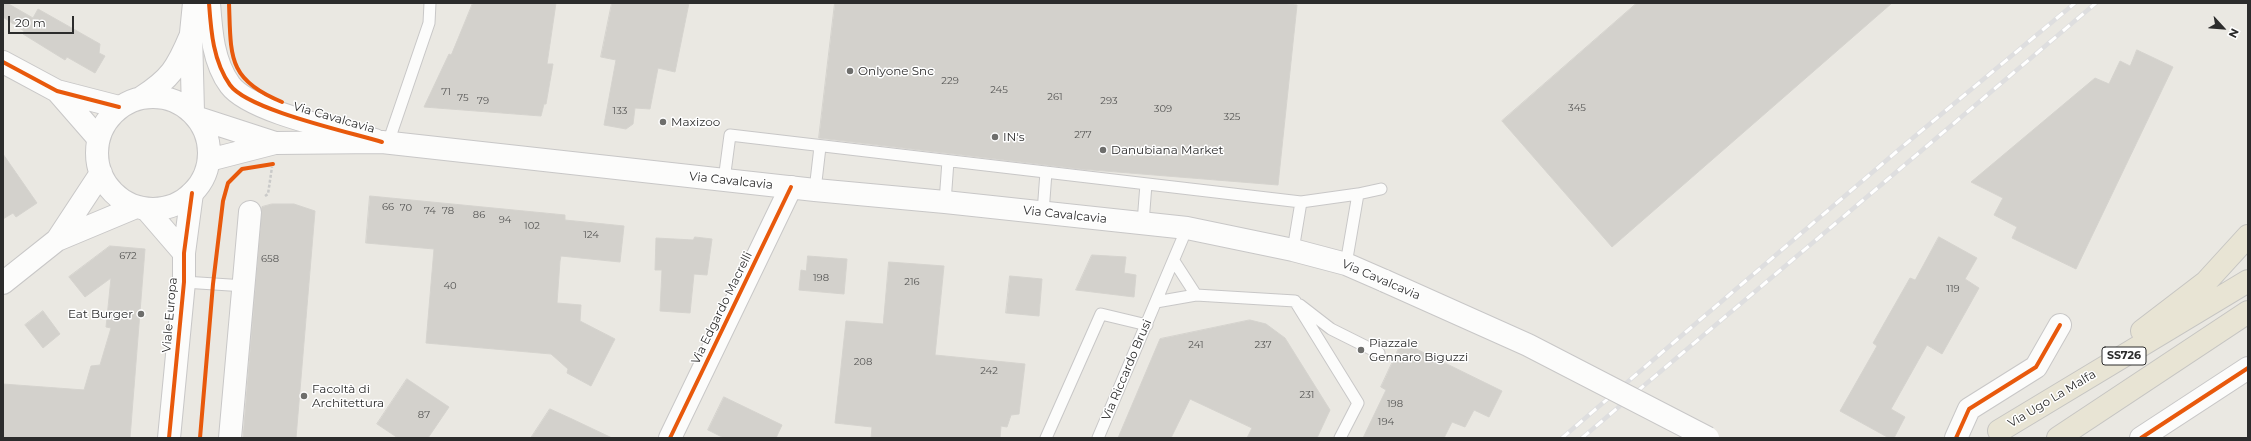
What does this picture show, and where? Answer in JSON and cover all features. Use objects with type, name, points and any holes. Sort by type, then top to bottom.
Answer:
[{"type":"highway","points":[[2096,373],[2148,326],[2206,282],[2248,236]]},
{"type":"highway","name":"Via Ugo La Malfa","points":[[1999,431],[2248,281]]},
{"type":"highway","name":"SS726","points":[[2058,438],[2248,312]]},
{"type":"main road","points":[[3,283],[57,240],[141,208],[163,208],[179,203],[192,193],[206,172],[210,160],[208,138],[196,115],[191,33],[194,3]]},
{"type":"main road","name":"Via Cavalcavia","points":[[209,3],[212,37],[220,68],[231,86],[243,97],[280,112],[385,142]]},
{"type":"main road","points":[[184,253],[141,208],[121,199],[109,188],[100,173],[96,156],[98,138],[106,121],[119,107],[142,97],[162,84],[182,54],[191,33]]},
{"type":"main road","points":[[3,62],[57,91],[119,107]]},
{"type":"main road","points":[[57,91],[98,138]]},
{"type":"main road","points":[[142,97],[166,98],[178,101],[196,115]]},
{"type":"main road","name":"Via Cavalcavia","points":[[196,115],[275,143]]},
{"type":"main road","name":"Via Cavalcavia","points":[[210,160],[275,143],[385,142],[815,190],[945,202],[1187,228],[1294,250],[1346,264],[1528,345],[1708,438]]},
{"type":"main road","points":[[57,240],[100,173]]},
{"type":"main road","name":"Via Edgardo Macrelli","points":[[670,438],[791,187]]},
{"type":"main road","name":"Viale Europa","points":[[169,438],[184,282],[184,253],[192,193]]},
{"type":"main road","points":[[230,438],[245,286],[250,212]]},
{"type":"main road","points":[[1956,438],[1969,409],[2036,367],[2060,325]]},
{"type":"main road","points":[[2141,438],[2248,368]]},
{"type":"lane","points":[[385,142],[429,23],[430,3]]},
{"type":"lane","points":[[724,180],[730,135],[820,147],[1301,202],[1358,194],[1381,189]]},
{"type":"lane","points":[[815,190],[820,147]]},
{"type":"lane","points":[[945,202],[948,161]]},
{"type":"lane","points":[[1043,213],[1046,172]]},
{"type":"lane","points":[[1143,224],[1146,184]]},
{"type":"lane","points":[[1346,264],[1358,194]]},
{"type":"lane","points":[[1294,250],[1301,202]]},
{"type":"lane","name":"Via Riccardo Brusi","points":[[1098,438],[1187,228]]},
{"type":"lane","points":[[1174,261],[1196,294]]},
{"type":"lane","points":[[184,282],[245,286]]},
{"type":"lane","points":[[1156,302],[1196,294],[1295,301],[1331,329],[1379,353]]},
{"type":"lane","points":[[1295,301],[1358,403],[1340,438]]},
{"type":"lane","points":[[1046,438],[1101,314],[1146,325]]},
{"type":"path","points":[[250,212],[268,194],[273,164],[266,165]]},
{"type":"building","points":[[3,3],[7,3],[33,18],[38,9],[100,44],[99,53],[105,56],[95,73],[67,57],[65,60],[23,34],[24,31],[3,17]]},
{"type":"building","points":[[473,3],[556,3],[547,64],[553,64],[546,104],[544,104],[541,116],[424,107],[449,54],[451,55]]},
{"type":"building","points":[[612,3],[689,3],[675,72],[658,68],[650,109],[635,108],[633,124],[626,129],[604,125],[616,60],[601,57]]},
{"type":"building","points":[[835,3],[1278,3],[1297,5],[1278,185],[1080,169],[819,138]]},
{"type":"building","points":[[1637,3],[1892,3],[1612,247],[1502,121]]},
{"type":"building","points":[[2137,50],[2173,67],[2076,269],[2012,238],[2017,227],[1994,215],[2003,198],[1971,182],[2095,78],[2109,84],[2120,61],[2130,66]]},
{"type":"building","points":[[3,154],[37,203],[16,217],[13,213],[3,219]]},
{"type":"building","points":[[370,196],[565,215],[565,220],[624,226],[620,262],[561,256],[557,303],[581,305],[580,321],[615,339],[591,386],[567,373],[568,369],[551,354],[426,343],[434,249],[366,243]]},
{"type":"building","points":[[272,204],[294,204],[315,211],[296,438],[243,438],[262,207]]},
{"type":"building","points":[[695,237],[712,239],[707,275],[694,274],[690,313],[660,311],[662,270],[655,270],[656,238],[693,240]]},
{"type":"building","points":[[1939,237],[1977,258],[1965,279],[1979,288],[1942,354],[1927,345],[1891,409],[1905,417],[1894,438],[1889,438],[1840,411],[1877,346],[1873,343],[1910,278],[1915,280]]},
{"type":"building","points":[[110,246],[145,249],[130,438],[3,438],[3,384],[84,390],[91,366],[100,365],[111,328],[106,327],[111,278],[85,297],[69,277]]},
{"type":"building","points":[[1092,255],[1126,257],[1124,273],[1136,275],[1134,297],[1076,290]]},
{"type":"building","points":[[808,256],[847,259],[844,294],[799,290],[801,270],[806,271]]},
{"type":"building","points":[[889,262],[944,266],[935,355],[1025,364],[1019,414],[1011,415],[1007,427],[1001,426],[1000,438],[871,438],[872,427],[835,423],[846,321],[883,324]]},
{"type":"building","points":[[1010,276],[1042,279],[1039,316],[1006,313]]},
{"type":"building","points":[[43,311],[60,334],[43,348],[25,325]]},
{"type":"building","points":[[1250,320],[1266,324],[1285,338],[1330,410],[1317,438],[1247,438],[1252,428],[1190,399],[1171,438],[1118,438],[1160,339]]},
{"type":"building","points":[[1402,342],[1502,391],[1489,417],[1474,410],[1465,427],[1452,422],[1444,438],[1363,438],[1386,390],[1381,387]]},
{"type":"building","points":[[407,379],[449,407],[428,438],[398,438],[377,424]]},
{"type":"building","points":[[724,397],[782,425],[776,438],[724,438],[708,430]]},
{"type":"building","points":[[550,409],[572,419],[612,438],[531,438]]},
{"type":"railway","points":[[1562,438],[1902,147],[2075,3]]},
{"type":"railway","points":[[1582,438],[2096,3]]},
{"type":"cycle path","points":[[209,3],[212,35],[216,56],[224,76],[230,85],[240,94],[257,103],[300,119],[382,142]]},
{"type":"cycle path","points":[[229,3],[230,38],[236,64],[242,75],[251,85],[264,94],[282,102]]},
{"type":"cycle path","points":[[3,62],[57,91],[119,107]]},
{"type":"cycle path","points":[[200,438],[213,284],[223,201],[228,183],[242,169],[273,164]]},
{"type":"cycle path","points":[[670,438],[791,187]]},
{"type":"cycle path","points":[[169,438],[184,282],[184,253],[192,193]]},
{"type":"cycle path","points":[[1956,438],[1969,409],[2036,367],[2060,325]]},
{"type":"cycle path","points":[[2141,438],[2248,368]]},
{"type":"place","name":"Onlyone Snc","points":[[850,71]]},
{"type":"place","name":"Maxizoo","points":[[663,122]]},
{"type":"place","name":"IN's","points":[[995,137]]},
{"type":"place","name":"Danubiana Market","points":[[1103,150]]},
{"type":"place","name":"Eat Burger","points":[[141,314]]},
{"type":"place","name":"Piazzale Gennaro Biguzzi","points":[[1361,350]]},
{"type":"place","name":"Facoltà di Architettura","points":[[304,396]]}]
